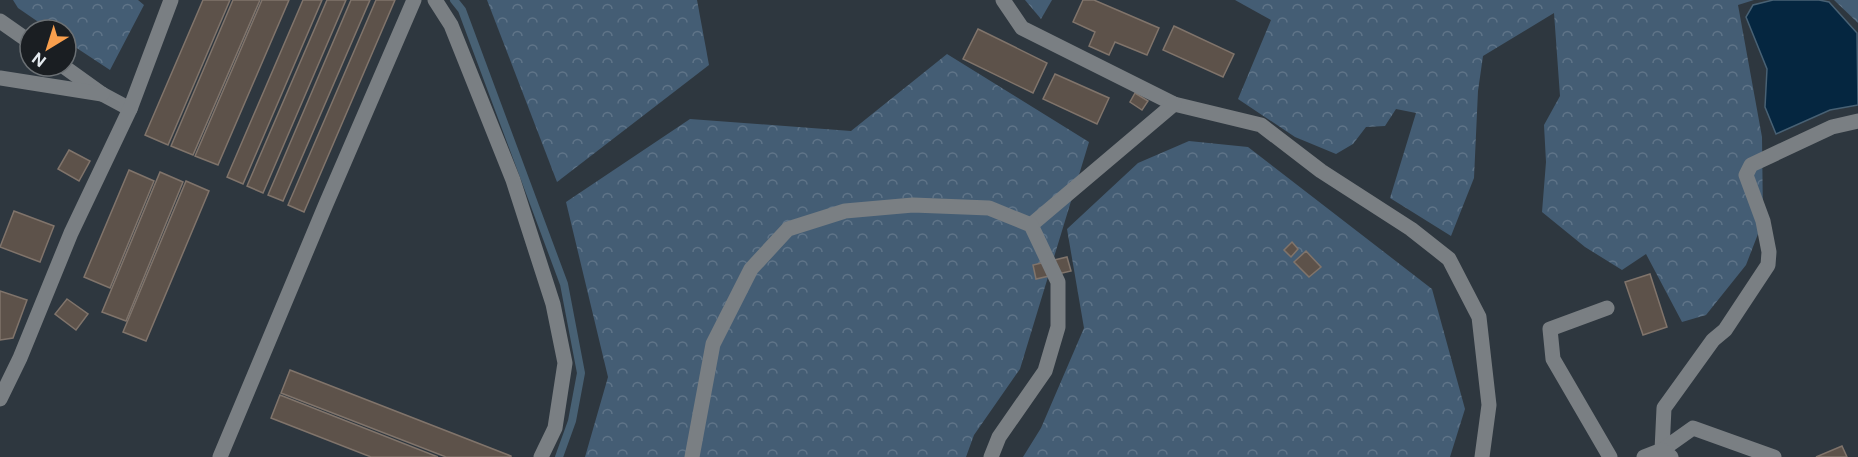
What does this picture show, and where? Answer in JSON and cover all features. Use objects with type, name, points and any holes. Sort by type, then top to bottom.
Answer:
[{"type":"street","points":[[0,399],[20,358],[71,233],[130,109],[171,0]]},
{"type":"street","points":[[220,457],[414,0]]},
{"type":"street","points":[[435,0],[451,25],[513,180],[553,304],[565,363],[555,428],[541,457]]},
{"type":"street","points":[[1003,0],[1022,28],[1174,104],[1261,125],[1321,171],[1411,229],[1449,259],[1479,317],[1489,405],[1482,457]]},
{"type":"street","points":[[0,21],[18,34]]},
{"type":"street","points":[[78,77],[102,94],[130,109]]},
{"type":"street","points":[[0,78],[102,94]]},
{"type":"street","points":[[1031,225],[1174,104]]},
{"type":"street","points":[[1666,453],[1664,408],[1713,340],[1725,330],[1768,265],[1769,252],[1763,221],[1746,175],[1751,165],[1832,127],[1858,121]]},
{"type":"street","points":[[692,457],[713,344],[752,269],[788,229],[845,211],[913,205],[989,208],[1031,225],[1058,282],[1058,327],[1045,371],[999,437],[991,457]]},
{"type":"street","points":[[1607,308],[1550,329],[1553,359],[1610,457]]},
{"type":"street","points":[[1644,457],[1666,453],[1693,428],[1774,457]]},
{"type":"green space","points":[[13,0],[138,0],[144,5],[110,70],[78,49],[78,18],[33,18],[18,8]]},
{"type":"green space","points":[[487,0],[697,0],[709,65],[557,182]]},
{"type":"green space","points":[[1025,0],[1052,0],[1041,19]]},
{"type":"green space","points":[[1235,0],[1754,0],[1738,5],[1762,137],[1763,221],[1746,265],[1706,315],[1682,322],[1646,254],[1622,270],[1585,247],[1542,212],[1546,162],[1544,125],[1560,96],[1554,13],[1483,56],[1478,91],[1474,178],[1451,236],[1390,198],[1416,113],[1396,109],[1385,126],[1366,127],[1353,144],[1336,154],[1295,137],[1238,99],[1271,20]]},
{"type":"green space","points":[[1834,0],[1858,0],[1858,23]]},
{"type":"green space","points":[[947,54],[1089,142],[1020,369],[974,435],[966,457],[585,457],[608,377],[566,202],[690,119],[851,131]]},
{"type":"green space","points":[[1189,141],[1248,147],[1432,289],[1465,409],[1450,457],[1023,457],[1041,428],[1084,328],[1067,229],[1138,163]]},
{"type":"shaded area","points":[[1773,0],[1829,2],[1857,33],[1858,105],[1830,110],[1776,134],[1765,107],[1767,69],[1746,17],[1753,5]]},
{"type":"building","points":[[203,0],[230,0],[168,145],[145,135]]},
{"type":"building","points":[[233,0],[260,0],[193,155],[171,146]]},
{"type":"building","points":[[262,0],[289,0],[218,165],[195,156]]},
{"type":"building","points":[[303,0],[322,0],[243,184],[227,177]]},
{"type":"building","points":[[327,0],[346,0],[263,193],[247,186]]},
{"type":"building","points":[[351,0],[370,0],[283,201],[268,195]]},
{"type":"building","points":[[376,0],[395,0],[304,212],[288,205]]},
{"type":"building","points":[[1083,0],[1094,0],[1159,28],[1147,55],[1115,42],[1109,55],[1089,46],[1095,32],[1073,22]]},
{"type":"building","points":[[1174,26],[1234,54],[1223,77],[1163,50]]},
{"type":"building","points":[[978,29],[1047,63],[1033,93],[963,59]]},
{"type":"building","points":[[1055,74],[1109,98],[1097,124],[1043,99]]},
{"type":"building","points":[[1135,93],[1148,101],[1142,110],[1130,102]]},
{"type":"building","points":[[69,150],[90,161],[79,181],[58,169]]},
{"type":"building","points":[[129,170],[154,181],[110,288],[84,277]]},
{"type":"building","points":[[160,172],[183,182],[126,321],[102,312]]},
{"type":"building","points":[[186,181],[209,191],[146,341],[123,332]]},
{"type":"building","points":[[14,211],[54,226],[40,262],[0,247]]},
{"type":"building","points":[[1292,242],[1298,249],[1291,257],[1284,250]]},
{"type":"building","points":[[1306,251],[1321,267],[1309,277],[1294,262]]},
{"type":"building","points":[[1067,257],[1071,271],[1036,279],[1033,265]]},
{"type":"building","points":[[1650,274],[1667,327],[1643,335],[1625,282]]},
{"type":"building","points":[[0,291],[27,300],[13,338],[0,340]]},
{"type":"building","points":[[67,299],[88,314],[76,330],[55,314]]},
{"type":"building","points":[[290,370],[511,457],[446,457],[281,393]]},
{"type":"building","points":[[280,395],[438,457],[371,457],[271,418]]},
{"type":"building","points":[[1842,446],[1847,457],[1816,457]]},
{"type":"waterway","points":[[454,0],[462,10],[564,284],[581,373],[572,421],[559,457]]}]
